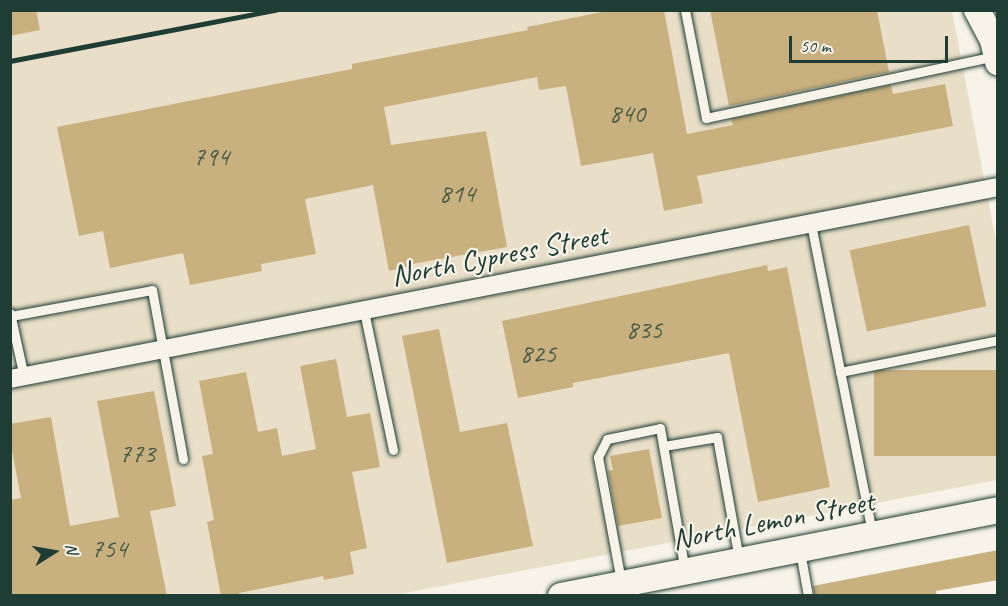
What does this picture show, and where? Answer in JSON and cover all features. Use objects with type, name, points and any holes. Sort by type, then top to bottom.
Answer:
[{"type":"street","points":[[977,10],[996,43]]},
{"type":"street","name":"North Cypress Street","points":[[17,378],[998,187]]},
{"type":"street","name":"North Lemon Street","points":[[561,596],[998,510]]},
{"type":"lane","points":[[685,10],[706,118],[996,43]]},
{"type":"lane","points":[[811,224],[873,534]]},
{"type":"lane","points":[[17,378],[11,315],[152,290],[183,459]]},
{"type":"lane","points":[[364,311],[393,450]]},
{"type":"lane","points":[[840,372],[998,340]]},
{"type":"lane","points":[[621,584],[598,457],[607,439],[660,428],[685,571]]},
{"type":"lane","points":[[664,446],[717,437],[739,561]]},
{"type":"lane","points":[[800,549],[808,596]]},
{"type":"shaded area","points":[[10,11],[952,11],[997,246],[997,480],[395,595],[11,595]]},
{"type":"building","points":[[10,10],[36,10],[40,30],[10,36]]},
{"type":"building","points":[[612,10],[664,10],[687,134],[733,125],[731,119],[891,85],[893,94],[945,84],[953,126],[697,176],[703,203],[664,211],[653,153],[581,166],[566,86],[539,90],[537,77],[384,107],[391,145],[486,131],[507,247],[407,265],[407,267],[389,271],[373,185],[305,199],[316,254],[261,264],[262,271],[190,285],[183,253],[110,268],[103,231],[79,236],[57,127],[352,69],[352,64],[528,30],[527,27]]},
{"type":"building","points":[[710,10],[877,10],[889,72],[729,106]]},
{"type":"building","points":[[969,225],[986,306],[867,332],[850,250]]},
{"type":"building","points":[[767,265],[768,271],[787,267],[830,487],[758,502],[729,353],[573,383],[573,387],[518,398],[502,321]]},
{"type":"building","points":[[439,329],[460,432],[507,423],[533,546],[447,563],[402,336]]},
{"type":"building","points":[[336,359],[347,417],[370,413],[380,467],[352,472],[367,548],[350,552],[354,574],[324,580],[323,576],[239,593],[240,596],[221,596],[207,522],[214,520],[202,456],[213,454],[199,381],[246,372],[258,432],[277,428],[282,456],[316,449],[300,366]]},
{"type":"building","points":[[874,370],[998,370],[998,456],[874,456]]},
{"type":"building","points":[[154,391],[176,506],[150,511],[167,596],[10,596],[10,500],[21,498],[10,440],[10,424],[51,417],[70,526],[119,517],[97,401]]},
{"type":"building","points":[[649,449],[662,518],[618,526],[608,471],[613,470],[610,456]]},
{"type":"building","points":[[998,550],[998,580],[936,591],[937,596],[815,596],[813,586]]},
{"type":"railway","points":[[10,61],[276,10]]}]
